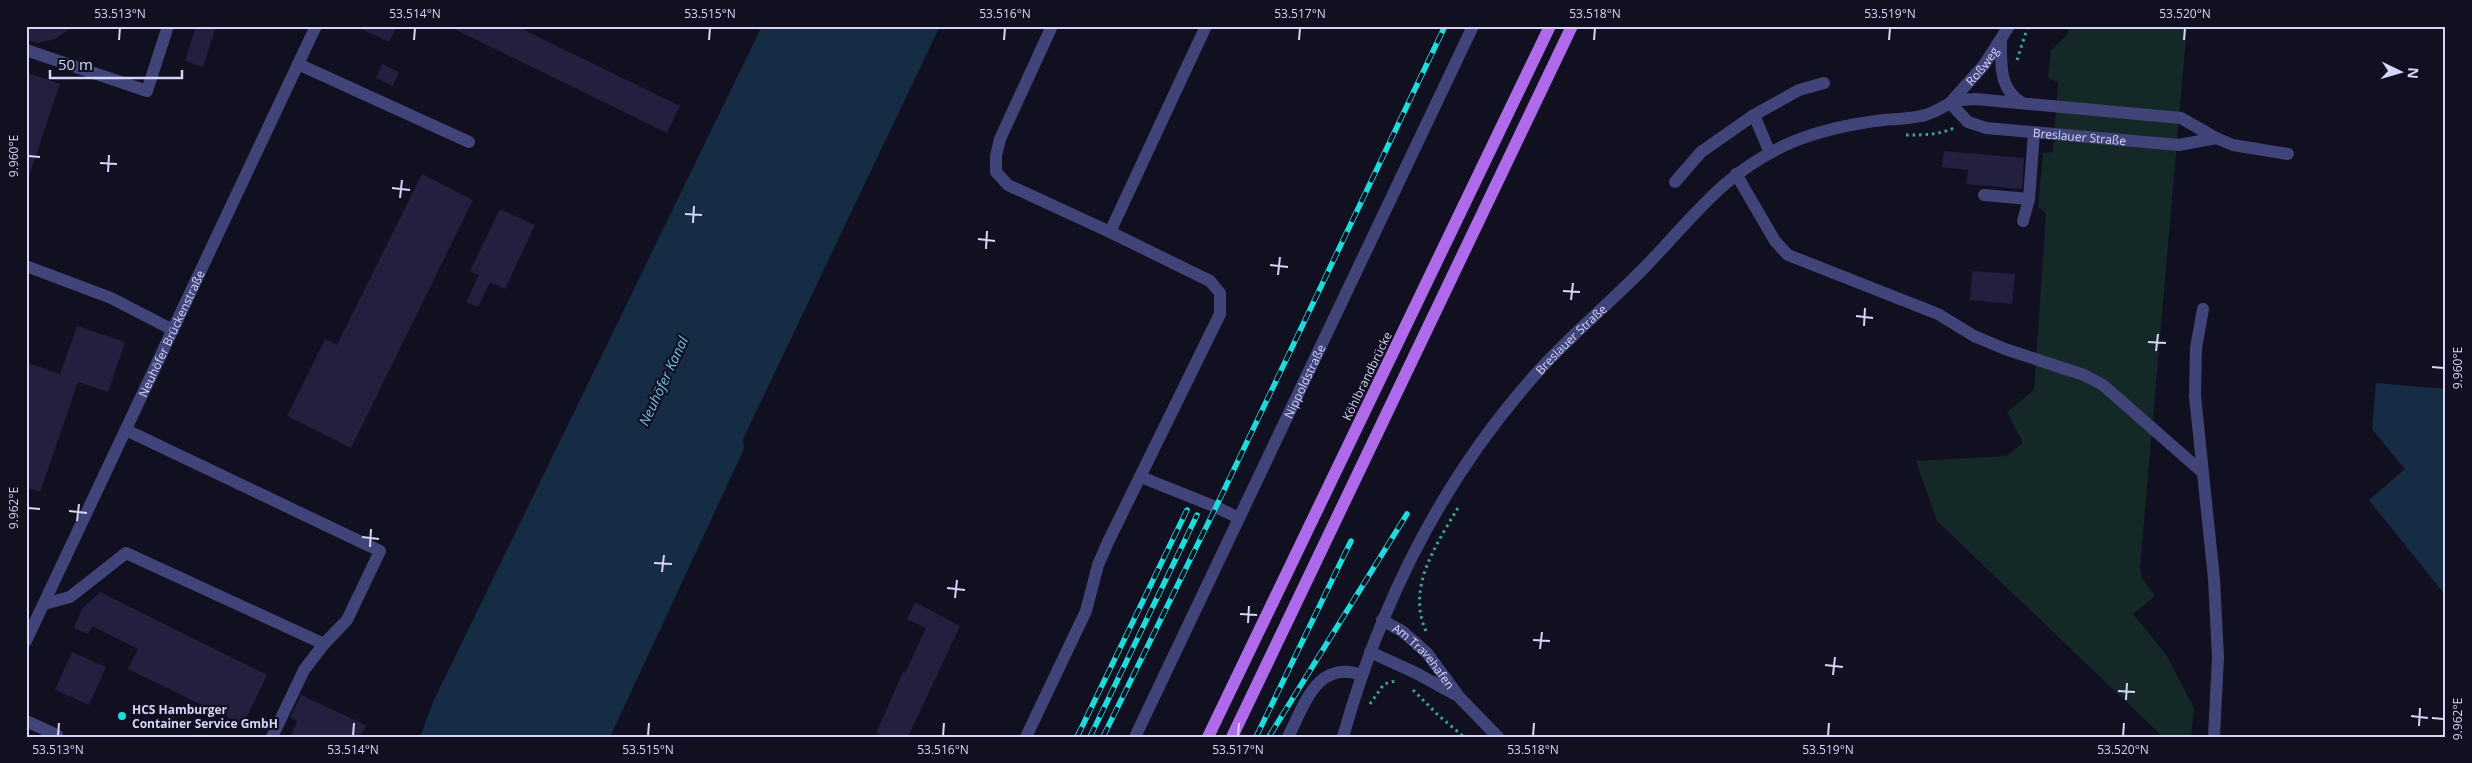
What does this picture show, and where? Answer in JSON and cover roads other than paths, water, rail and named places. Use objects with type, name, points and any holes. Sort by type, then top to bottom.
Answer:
[{"type":"main road","name":"Köhlbrandbrücke","points":[[1208,737],[1550,26]]},
{"type":"main road","points":[[1232,737],[1572,26]]},
{"type":"street","points":[[26,50],[147,91],[168,26]]},
{"type":"street","name":"Neuhöfer Brückenstraße","points":[[26,641],[316,26]]},
{"type":"street","points":[[1026,737],[1086,611],[1098,565],[1220,314],[1220,293],[1210,281],[1008,185],[996,172],[996,156],[1000,139],[1052,26]]},
{"type":"street","points":[[1110,232],[1206,26]]},
{"type":"street","name":"Nippoldstraße","points":[[1135,737],[1473,26]]},
{"type":"street","name":"Roßweg","points":[[1950,103],[1976,76],[2001,41],[2008,26]]},
{"type":"street","points":[[2001,41],[2001,70],[2004,85],[2012,96],[2022,103]]},
{"type":"street","points":[[298,64],[470,142]]},
{"type":"street","points":[[1674,182],[1701,152],[1754,115],[1799,90],[1824,82]]},
{"type":"street","name":"Breslauer Straße","points":[[1343,737],[1362,675],[1382,620],[1408,563],[1438,509],[1466,465],[1512,403],[1552,357],[1618,295],[1697,210],[1736,174],[1770,153],[1824,130],[1926,116],[1950,103],[1975,99],[2181,118],[2216,138],[2249,149],[2288,154]]},
{"type":"street","name":"Breslauer Straße","points":[[1950,103],[1964,119],[1976,126],[2179,145],[2216,138]]},
{"type":"street","points":[[1754,115],[1770,153]]},
{"type":"street","points":[[2023,221],[2029,199],[2034,132]]},
{"type":"street","points":[[1736,174],[1757,207],[1775,241],[1788,255],[1938,314],[1974,336],[1997,346],[2084,374],[2103,385],[2201,471]]},
{"type":"street","points":[[1984,195],[2029,199]]},
{"type":"street","points":[[26,266],[111,298],[173,330]]},
{"type":"street","points":[[2203,309],[2196,348],[2195,396],[2215,598],[2218,657],[2214,737]]},
{"type":"street","points":[[126,430],[380,551],[347,620],[324,644],[304,670],[272,737]]},
{"type":"street","points":[[1140,477],[1239,518]]},
{"type":"street","points":[[44,604],[70,597],[126,553],[324,644]]},
{"type":"street","name":"Am Travehafen","points":[[1382,620],[1402,631],[1427,653],[1460,698],[1498,737]]},
{"type":"street","name":"Am Travehafen","points":[[1370,652],[1423,676],[1460,698]]},
{"type":"street","points":[[1288,737],[1310,696],[1325,676],[1340,670],[1362,675]]},
{"type":"street","points":[[26,721],[57,734]]},
{"type":"water","name":"Neuhöfer Kanal","points":[[762,26],[940,26],[743,439],[744,449],[610,737],[420,737],[433,702]]},
{"type":"water","points":[[2376,383],[2446,389],[2446,596],[2369,500],[2405,469],[2372,429]]},
{"type":"railway","points":[[1103,737],[1216,507],[1445,26]]},
{"type":"railway","points":[[1077,737],[1187,510]]},
{"type":"railway","points":[[1270,735],[1407,514]]},
{"type":"railway","points":[[1090,737],[1197,515]]},
{"type":"railway","points":[[1256,737],[1351,541]]},
{"type":"place","name":"HCS Hamburger Container Service GmbH","points":[[122,716]]}]
